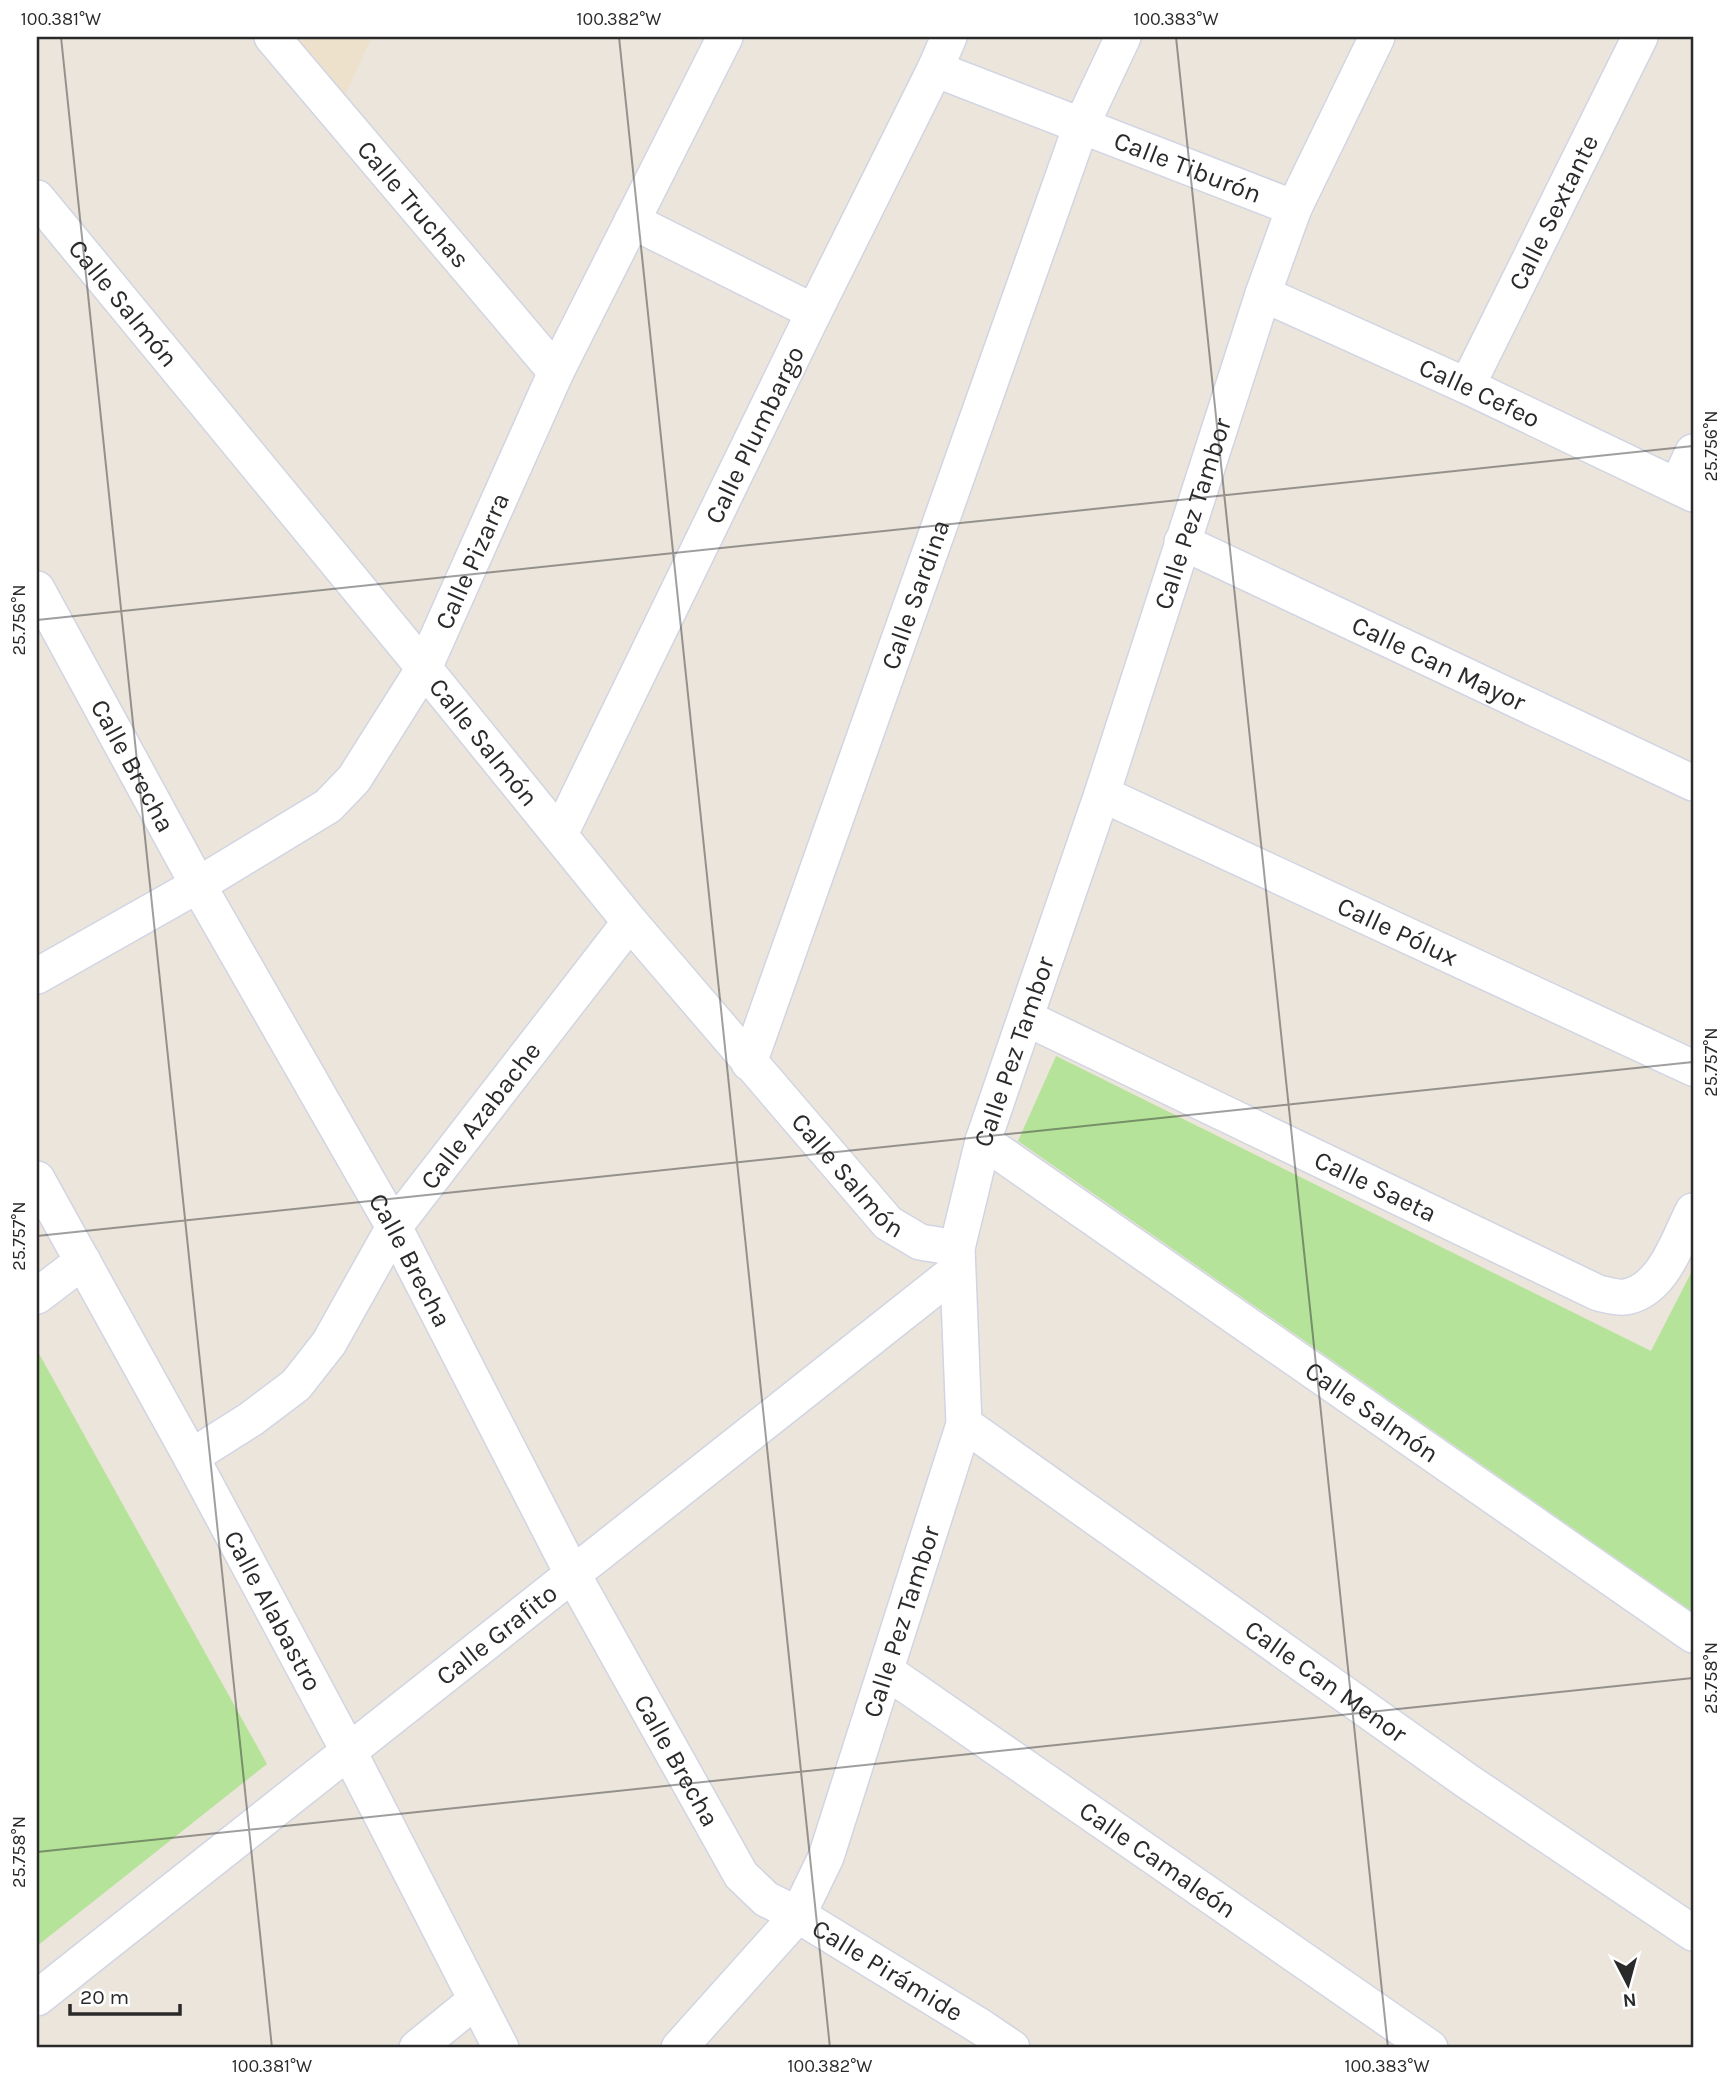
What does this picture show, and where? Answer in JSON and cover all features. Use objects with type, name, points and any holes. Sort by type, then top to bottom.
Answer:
[{"type":"street","name":"Calle Truchas","points":[[272,37],[556,372]]},
{"type":"street","name":"Calle Pizarra","points":[[37,975],[198,885],[328,806],[354,779],[424,668],[556,372],[725,37]]},
{"type":"street","name":"Calle Plumbargo","points":[[560,834],[949,37]]},
{"type":"street","name":"Calle Sardina","points":[[749,1063],[1081,126],[1124,37]]},
{"type":"street","name":"Calle Pez Tambor","points":[[679,2048],[798,1915],[826,1857],[964,1424],[957,1259],[983,1142],[1102,794],[1263,294],[1294,208],[1377,37]]},
{"type":"street","name":"Calle Sextante","points":[[1467,386],[1640,37]]},
{"type":"street","points":[[935,69],[1081,126]]},
{"type":"street","name":"Calle Tiburón","points":[[1081,126],[1294,208]]},
{"type":"street","name":"Calle Salmón","points":[[37,198],[630,922],[749,1063],[888,1223],[957,1259]]},
{"type":"street","points":[[632,221],[814,312]]},
{"type":"street","name":"Calle Cefeo","points":[[1263,294],[1467,386],[1685,490]]},
{"type":"street","points":[[1685,490],[1693,452]]},
{"type":"street","name":"Calle Can Mayor","points":[[1182,542],[1693,783]]},
{"type":"street","name":"Calle Brecha","points":[[37,589],[198,885],[394,1227],[572,1573],[741,1875],[766,1899],[798,1915]]},
{"type":"street","name":"Calle Pólux","points":[[1102,794],[1693,1068]]},
{"type":"street","name":"Calle Azabache","points":[[191,1457],[251,1419],[296,1385],[329,1343],[394,1227],[630,922]]},
{"type":"street","name":"Calle Saeta","points":[[1026,1018],[1598,1293],[1623,1298],[1643,1292],[1659,1276],[1693,1211]]},
{"type":"street","name":"Calle Salmón","points":[[983,1142],[1693,1635]]},
{"type":"street","name":"Calle Alabastro","points":[[37,1179],[191,1457],[349,1752],[501,2048]]},
{"type":"street","name":"Calle Grafito","points":[[37,1998],[572,1573],[957,1259]]},
{"type":"street","points":[[37,1296],[83,1261]]},
{"type":"street","name":"Calle Can Menor","points":[[964,1424],[1467,1781],[1693,1933]]},
{"type":"street","name":"Calle Camaleón","points":[[886,1671],[1430,2048]]},
{"type":"street","name":"Calle Pirámide","points":[[798,1915],[1012,2048]]},
{"type":"street","points":[[417,2048],[476,2000]]},
{"type":"shaded area","points":[[287,37],[372,37],[342,101]]},
{"type":"green space","points":[[1056,1056],[1651,1351],[1693,1269],[1693,1612],[1018,1141]]},
{"type":"green space","points":[[37,1350],[267,1764],[37,1946]]}]
